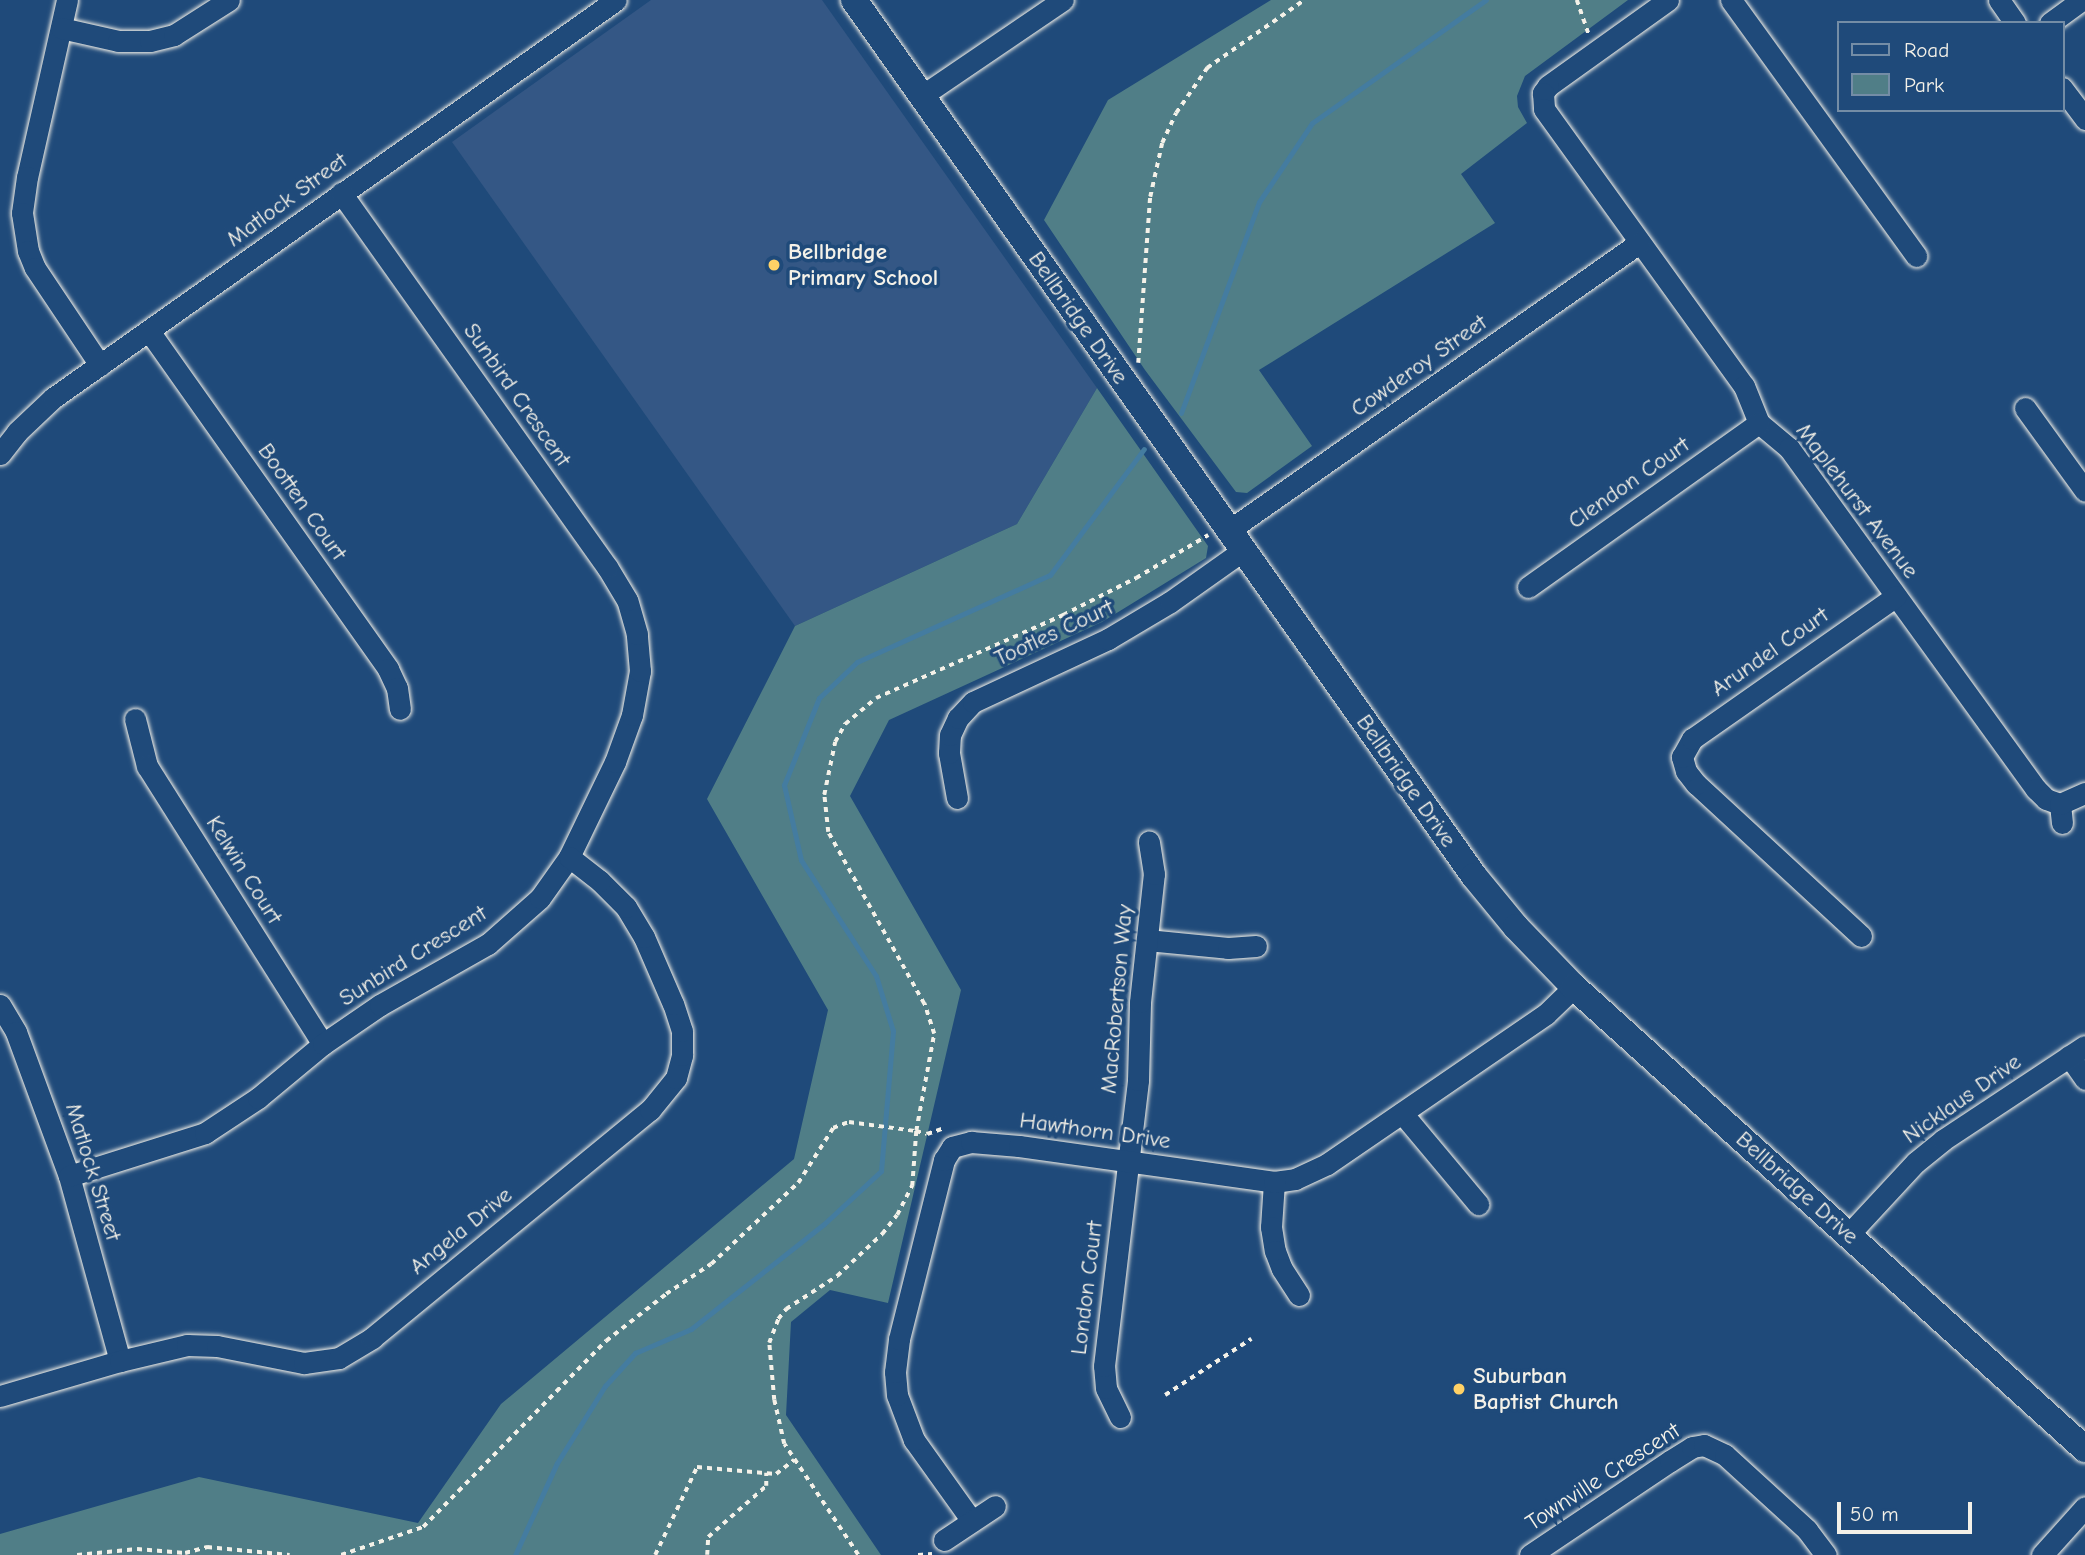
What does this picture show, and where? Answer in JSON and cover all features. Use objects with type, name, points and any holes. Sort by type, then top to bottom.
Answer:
[{"type":"street","points":[[67,0],[27,177],[22,213],[28,251],[35,268],[100,365]]},
{"type":"street","points":[[61,28],[118,41],[150,41],[174,35],[229,0]]},
{"type":"street","name":"Matlock Street","points":[[0,454],[17,432],[52,398],[616,0]]},
{"type":"street","name":"Bellbridge Drive","points":[[854,0],[1474,876],[1516,927],[1574,987],[2085,1450]]},
{"type":"street","points":[[923,95],[1063,0]]},
{"type":"street","name":"Maplehurst Avenue","points":[[1668,0],[1548,86],[1542,100],[1551,119],[1744,386],[1759,423],[1777,435],[1789,448],[2036,789],[2061,813],[2085,793]]},
{"type":"street","points":[[1731,0],[1916,256]]},
{"type":"street","points":[[1999,0],[2014,21]]},
{"type":"street","points":[[2053,21],[2081,0]]},
{"type":"street","points":[[2064,91],[2085,119]]},
{"type":"street","name":"Sunbird Crescent","points":[[69,1176],[205,1133],[258,1098],[323,1044],[380,1005],[488,944],[540,898],[569,857],[615,762],[632,715],[640,671],[637,634],[627,600],[341,193]]},
{"type":"street","name":"Cowderoy Street","points":[[1235,541],[1639,243]]},
{"type":"street","name":"Bootten Court","points":[[149,331],[388,669],[400,709]]},
{"type":"street","points":[[2025,408],[2085,491]]},
{"type":"street","name":"Clendon Court","points":[[1528,587],[1759,423]]},
{"type":"street","name":"Tootles Court","points":[[957,798],[949,753],[950,735],[958,718],[973,702],[1108,639],[1170,602],[1235,541]]},
{"type":"street","name":"Arundel Court","points":[[1861,936],[1696,784],[1672,758],[1692,739],[1896,596]]},
{"type":"street","name":"Kelwin Court","points":[[135,719],[147,766],[323,1044]]},
{"type":"street","name":"MacRobertson Way","points":[[1129,1162],[1154,874],[1149,841]]},
{"type":"street","name":"Angela Drive","points":[[0,1396],[120,1361],[187,1345],[217,1346],[304,1363],[339,1358],[372,1338],[650,1110],[676,1077],[682,1055],[682,1031],[643,937],[626,906],[569,857]]},
{"type":"street","points":[[1147,940],[1228,948],[1256,946]]},
{"type":"street","name":"Hawthorn Drive","points":[[972,1521],[914,1440],[904,1416],[895,1372],[899,1339],[946,1153],[959,1144],[971,1142],[1274,1182],[1295,1180],[1310,1173],[1546,1014],[1574,987]]},
{"type":"street","name":"Matlock Street","points":[[0,1005],[16,1032],[69,1176],[120,1361]]},
{"type":"street","points":[[2077,1051],[2085,1079]]},
{"type":"street","name":"Nicklaus Drive","points":[[1849,1234],[1916,1162],[1943,1140],[2077,1051]]},
{"type":"street","points":[[1402,1112],[1478,1204]]},
{"type":"street","name":"London Court","points":[[1121,1417],[1106,1388],[1104,1366],[1129,1162]]},
{"type":"street","points":[[1274,1182],[1271,1227],[1275,1251],[1282,1269],[1299,1295]]},
{"type":"street","name":"Townville Crescent","points":[[1530,1555],[1692,1447],[1705,1435],[1715,1448],[1807,1530],[1826,1555]]},
{"type":"street","points":[[938,1547],[995,1506]]},
{"type":"street","points":[[2042,1555],[2085,1507]]},
{"type":"path","points":[[1140,372],[1137,359],[1150,197],[1162,143],[1182,103],[1207,68],[1304,0]]},
{"type":"path","points":[[1577,0],[1590,34]]},
{"type":"path","points":[[858,1555],[794,1460],[780,1432],[769,1343],[773,1330],[786,1309],[836,1276],[882,1234],[897,1215],[912,1186],[916,1131],[934,1034],[924,1004],[828,832],[824,795],[835,742],[845,724],[876,698],[1000,645],[1136,578],[1209,534],[1202,525]]},
{"type":"path","points":[[341,1555],[423,1527],[606,1341],[666,1294],[711,1264],[798,1183],[833,1128],[849,1122],[927,1134],[944,1128]]},
{"type":"path","points":[[1165,1395],[1251,1339]]},
{"type":"path","points":[[656,1555],[697,1467],[776,1474],[794,1460]]},
{"type":"path","points":[[707,1555],[708,1537],[766,1486],[766,1473]]},
{"type":"path","points":[[77,1555],[136,1549],[185,1553],[207,1547],[290,1555]]},
{"type":"path","points":[[918,1555],[938,1547]]},
{"type":"shaded area","name":"Bellbridge Primary School","points":[[651,0],[822,0],[1097,388],[1017,524],[795,626],[452,142]]},
{"type":"green space","points":[[1271,0],[1628,0],[1525,76],[1517,96],[1518,107],[1527,123],[1461,174],[1495,223],[1259,370],[1312,446],[1247,493],[1236,492],[1145,370],[1044,220],[1108,100]]},
{"type":"green space","points":[[1097,388],[1208,546],[1206,558],[1102,622],[889,720],[850,796],[961,990],[888,1303],[830,1290],[791,1322],[786,1415],[881,1555],[0,1555],[0,1534],[199,1477],[418,1523],[501,1404],[794,1159],[828,1010],[707,799],[795,626],[1017,524]]},
{"type":"waterway","points":[[1181,413],[1259,202],[1312,123],[1486,0]]},
{"type":"waterway","points":[[515,1555],[557,1463],[605,1386],[635,1353],[691,1329],[824,1224],[881,1171],[893,1031],[876,976],[801,860],[784,785],[819,698],[857,662],[1050,575],[1144,449]]},
{"type":"place","name":"Bellbridge Primary School","points":[[774,265]]},
{"type":"place","name":"Suburban Baptist Church","points":[[1459,1389]]}]
